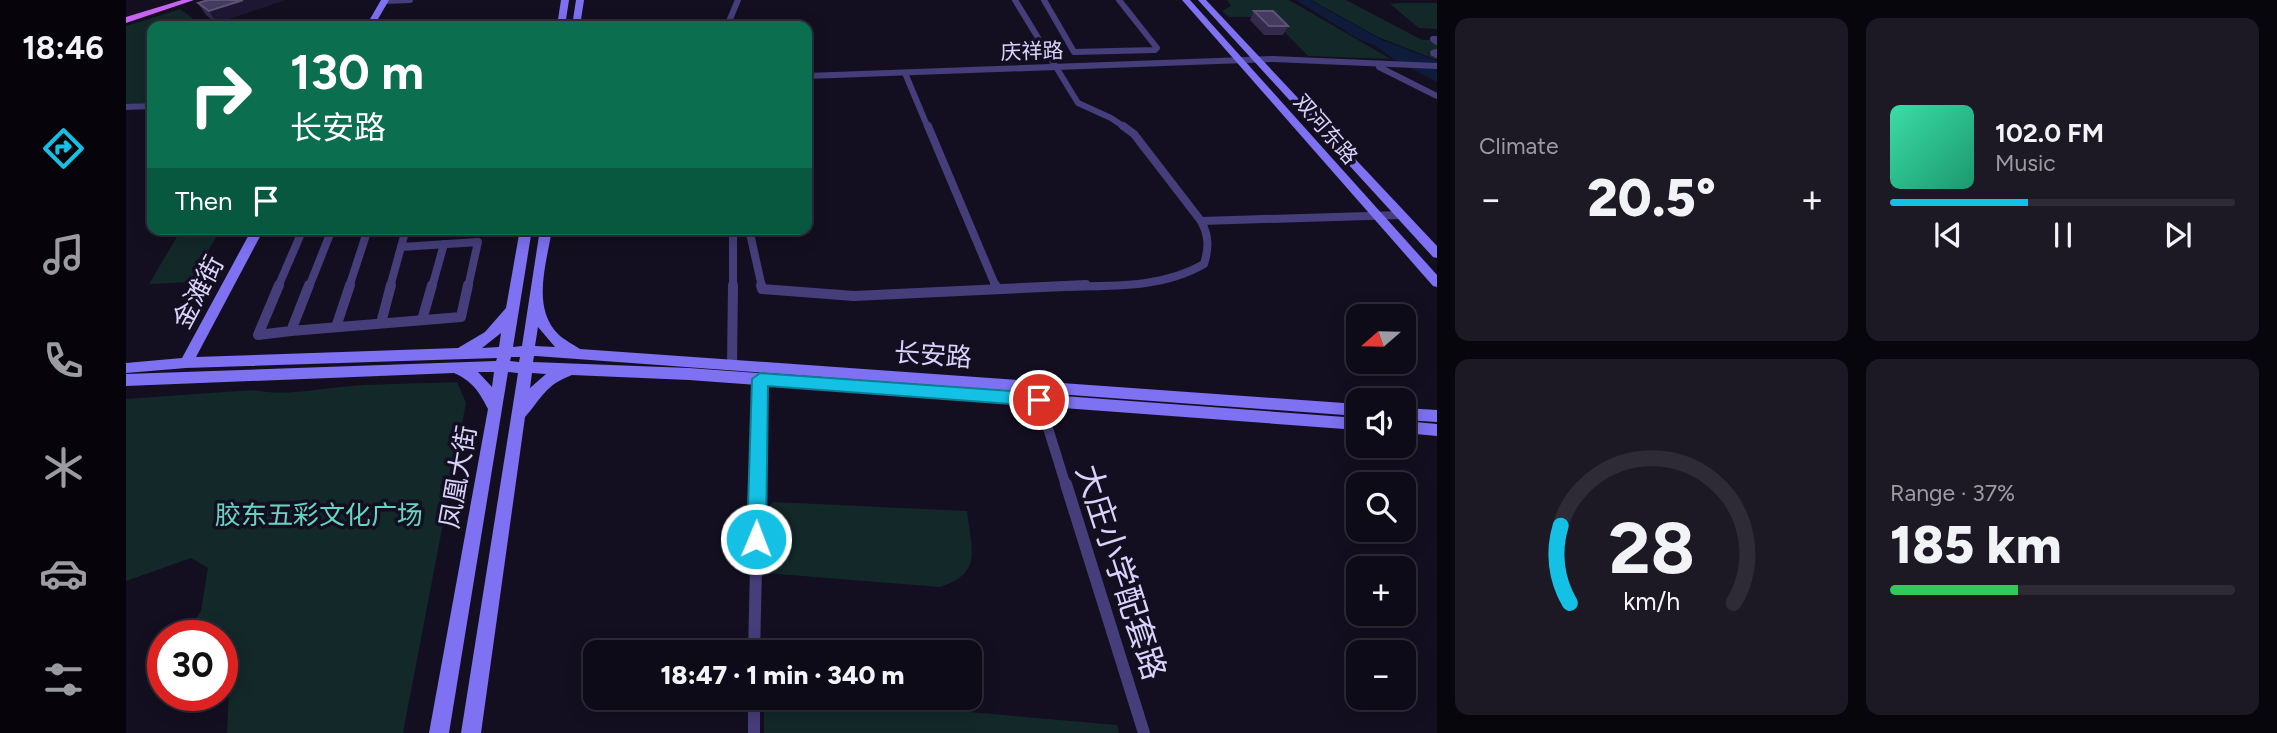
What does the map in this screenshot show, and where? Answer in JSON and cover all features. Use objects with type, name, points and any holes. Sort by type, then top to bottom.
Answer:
[{"type":"main road","points":[[126,14],[170,0]]},
{"type":"main road","points":[[126,20],[190,0]]},
{"type":"street","points":[[373,21],[384,1],[410,0]]},
{"type":"street","points":[[562,21],[565,0]]},
{"type":"street","points":[[577,21],[580,0]]},
{"type":"street","points":[[728,21],[738,0]]},
{"type":"street","points":[[749,235],[762,289],[853,296],[1159,282],[1175,278],[1204,264],[1210,249],[1207,232],[1201,221],[1134,134],[1111,118],[1077,103],[1015,0]]},
{"type":"street","points":[[1044,0],[1074,51],[1155,50],[1157,48],[1119,0]]},
{"type":"street","name":"双河东路","points":[[1186,0],[1437,283]]},
{"type":"street","name":"双河东路","points":[[1202,0],[1437,254]]},
{"type":"street","name":"庆祥路","points":[[1258,60],[1395,66]]},
{"type":"street","name":"庆祥路","points":[[812,76],[1258,60],[1437,68]]},
{"type":"street","points":[[1380,67],[1437,96]]},
{"type":"street","points":[[905,73],[997,289]]},
{"type":"street","points":[[126,107],[147,106]]},
{"type":"street","points":[[1201,221],[1401,215]]},
{"type":"street","name":"金滩街","points":[[177,377],[255,235]]},
{"type":"street","points":[[300,235],[258,335],[461,317],[478,242],[401,247]]},
{"type":"street","points":[[291,331],[330,235]]},
{"type":"street","points":[[336,327],[366,235]]},
{"type":"street","points":[[381,323],[404,235]]},
{"type":"street","name":"凤凰大街","points":[[439,733],[525,235]]},
{"type":"street","name":"凤凰大街","points":[[471,733],[545,235]]},
{"type":"street","points":[[733,235],[733,365]]},
{"type":"street","points":[[422,320],[444,244]]},
{"type":"street","points":[[535,300],[548,334],[564,347],[581,354]]},
{"type":"street","points":[[126,380],[451,360],[489,336],[506,318],[513,305]]},
{"type":"street","name":"长安路","points":[[525,359],[581,354],[733,365],[1346,423]]},
{"type":"street","points":[[126,368],[186,363],[525,359]]},
{"type":"street","name":"长安路","points":[[525,359],[574,369],[1346,409]]},
{"type":"street","points":[[451,360],[481,382],[495,408]]},
{"type":"street","points":[[516,423],[531,394],[540,385],[574,369]]},
{"type":"street","points":[[754,640],[760,379]]},
{"type":"street","name":"大庄小学配套路","points":[[1037,393],[1144,733]]},
{"type":"street","points":[[1416,415],[1437,416]]},
{"type":"street","points":[[1416,428],[1437,430]]},
{"type":"street","points":[[754,710],[754,733]]},
{"type":"green space","points":[[1227,0],[1289,0],[1391,59],[1308,56],[1270,17],[1229,17],[1222,11],[1231,6]]},
{"type":"green space","points":[[1311,0],[1346,0],[1422,40],[1432,40],[1437,44],[1437,50],[1427,53],[1437,57],[1437,60],[1378,37]]},
{"type":"green space","points":[[1437,3],[1437,29],[1419,28],[1390,4]]},
{"type":"green space","points":[[180,9],[196,21],[147,21],[147,103],[126,105],[126,26]]},
{"type":"green space","points":[[178,235],[217,235],[189,282],[149,284]]},
{"type":"green space","name":"胶东五彩文化广场","points":[[457,382],[466,403],[403,733],[227,733],[228,711],[238,711],[238,620],[195,620],[201,611],[208,568],[191,558],[126,581],[126,399],[253,390],[291,392],[365,385]]},
{"type":"green space","points":[[773,502],[967,511],[972,558],[963,575],[940,587],[765,573],[768,507]]},
{"type":"green space","points":[[764,710],[945,710],[1117,725],[1119,733],[764,733]]},
{"type":"water","points":[[1296,0],[1310,0],[1380,39],[1437,61],[1437,82],[1393,59],[1374,45],[1358,39]]},
{"type":"building","points":[[208,0],[243,0],[209,11],[198,3]]},
{"type":"building","points":[[1254,11],[1273,11],[1288,26],[1269,26]]},
{"type":"route","points":[[756,539],[760,379],[1039,400]]}]
